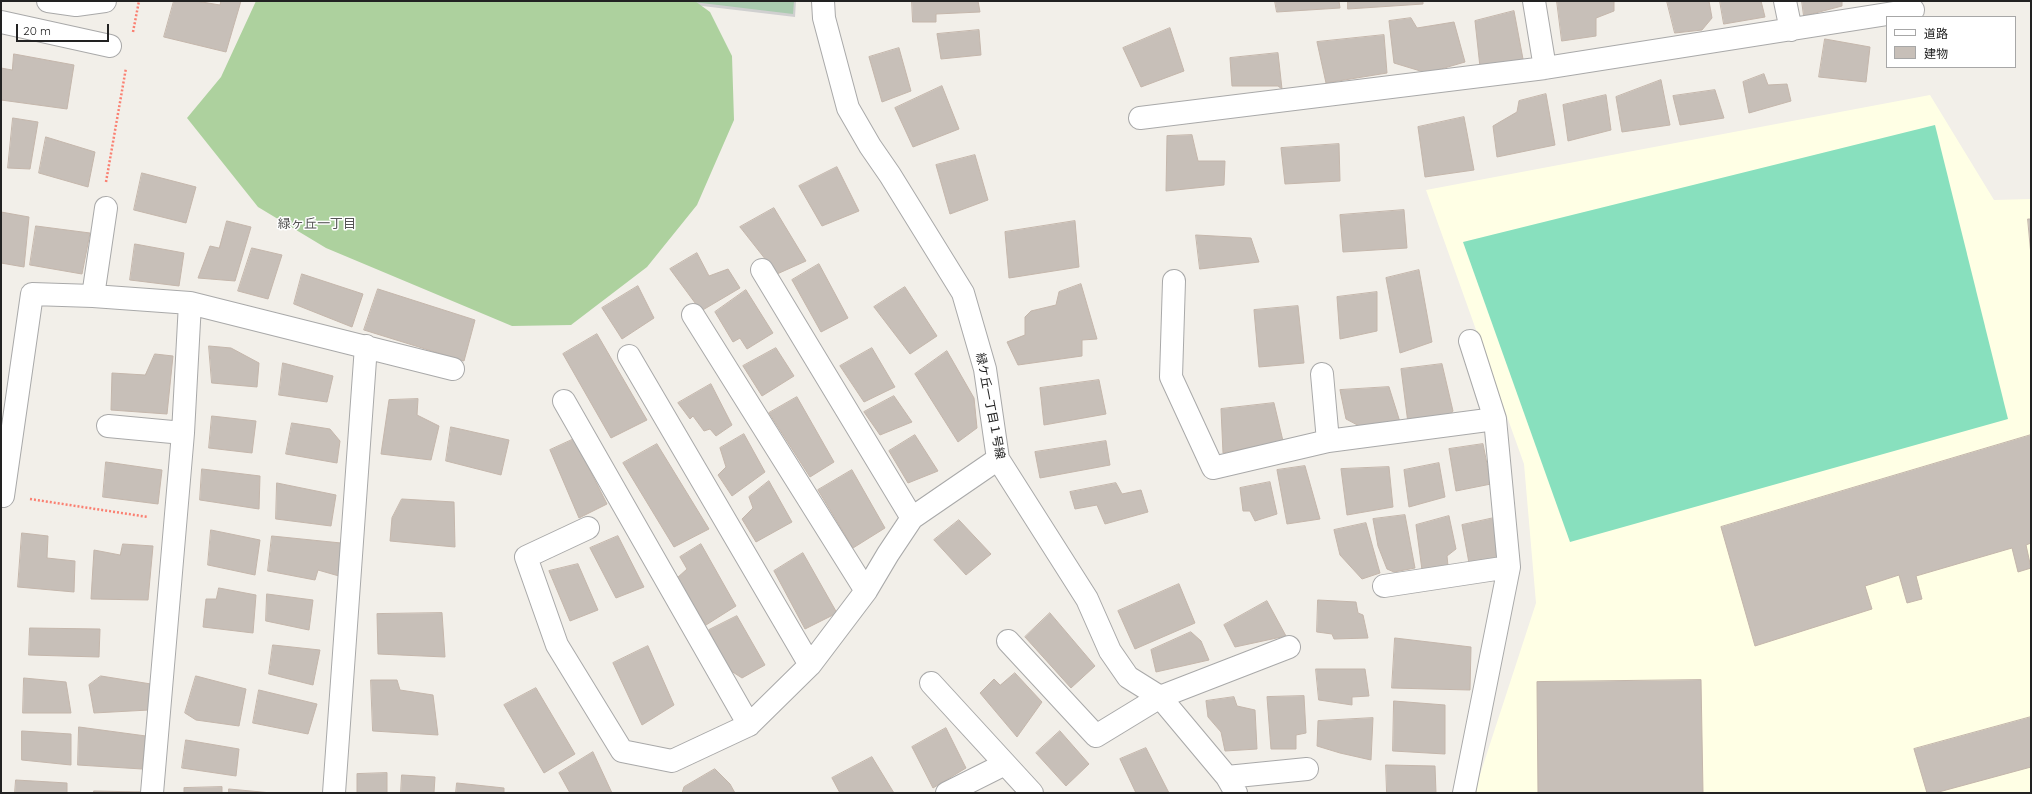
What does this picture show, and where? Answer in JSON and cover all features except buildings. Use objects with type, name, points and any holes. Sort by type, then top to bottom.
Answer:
[{"type":"street","points":[[48,1],[76,5],[104,1]]},
{"type":"street","name":"緑ケ丘一丁目１号線","points":[[823,1],[824,18],[848,108],[870,146],[890,175],[963,293],[985,369],[998,459],[1087,599],[1110,651],[1128,677],[1160,697],[1232,785]]},
{"type":"street","points":[[1534,1],[1545,68]]},
{"type":"street","points":[[1785,1],[1791,30]]},
{"type":"street","points":[[1140,118],[1545,68],[1913,10]]},
{"type":"street","points":[[1,22],[110,46]]},
{"type":"street","points":[[93,296],[105,199]]},
{"type":"street","points":[[762,270],[912,518]]},
{"type":"street","points":[[1174,281],[1171,377],[1213,468],[1328,442],[1495,419]]},
{"type":"street","points":[[2,495],[32,294],[93,296],[190,303],[453,369]]},
{"type":"street","points":[[152,793],[184,432],[190,303]]},
{"type":"street","points":[[693,315],[866,591]]},
{"type":"street","points":[[1464,793],[1509,567],[1495,419],[1470,341]]},
{"type":"street","points":[[334,793],[366,346]]},
{"type":"street","points":[[629,356],[810,665]]},
{"type":"street","points":[[1322,374],[1328,442]]},
{"type":"street","points":[[564,401],[749,725]]},
{"type":"street","points":[[108,426],[184,432]]},
{"type":"street","points":[[588,528],[526,557],[558,645],[622,751],[672,761],[749,725],[810,665],[866,591],[912,518],[998,459]]},
{"type":"street","points":[[1384,586],[1509,567]]},
{"type":"street","points":[[1008,641],[1096,736],[1160,697],[1289,647]]},
{"type":"street","points":[[931,683],[1032,793]]},
{"type":"street","points":[[947,793],[1006,764]]},
{"type":"street","points":[[1232,785],[1307,769]]},
{"type":"path","points":[[132,40],[139,1]]},
{"type":"path","points":[[105,199],[127,64]]},
{"type":"path","points":[[2,495],[147,517]]},
{"type":"shaded area","points":[[660,1],[796,1],[795,17]]},
{"type":"shaded area","points":[[685,1],[794,1],[793,14]]},
{"type":"shaded area","points":[[1930,95],[1994,200],[2031,199],[2031,793],[1474,793],[1536,603],[1524,464],[1426,190]]},
{"type":"green space","points":[[256,1],[695,1],[710,12],[732,56],[734,120],[697,205],[647,267],[571,325],[512,326],[326,248],[258,207],[187,118],[221,77]]},
{"type":"green space","points":[[1935,125],[2008,419],[1570,542],[1463,242]]},
{"type":"district","name":"緑ヶ丘一丁目","points":[[317,224]]}]
